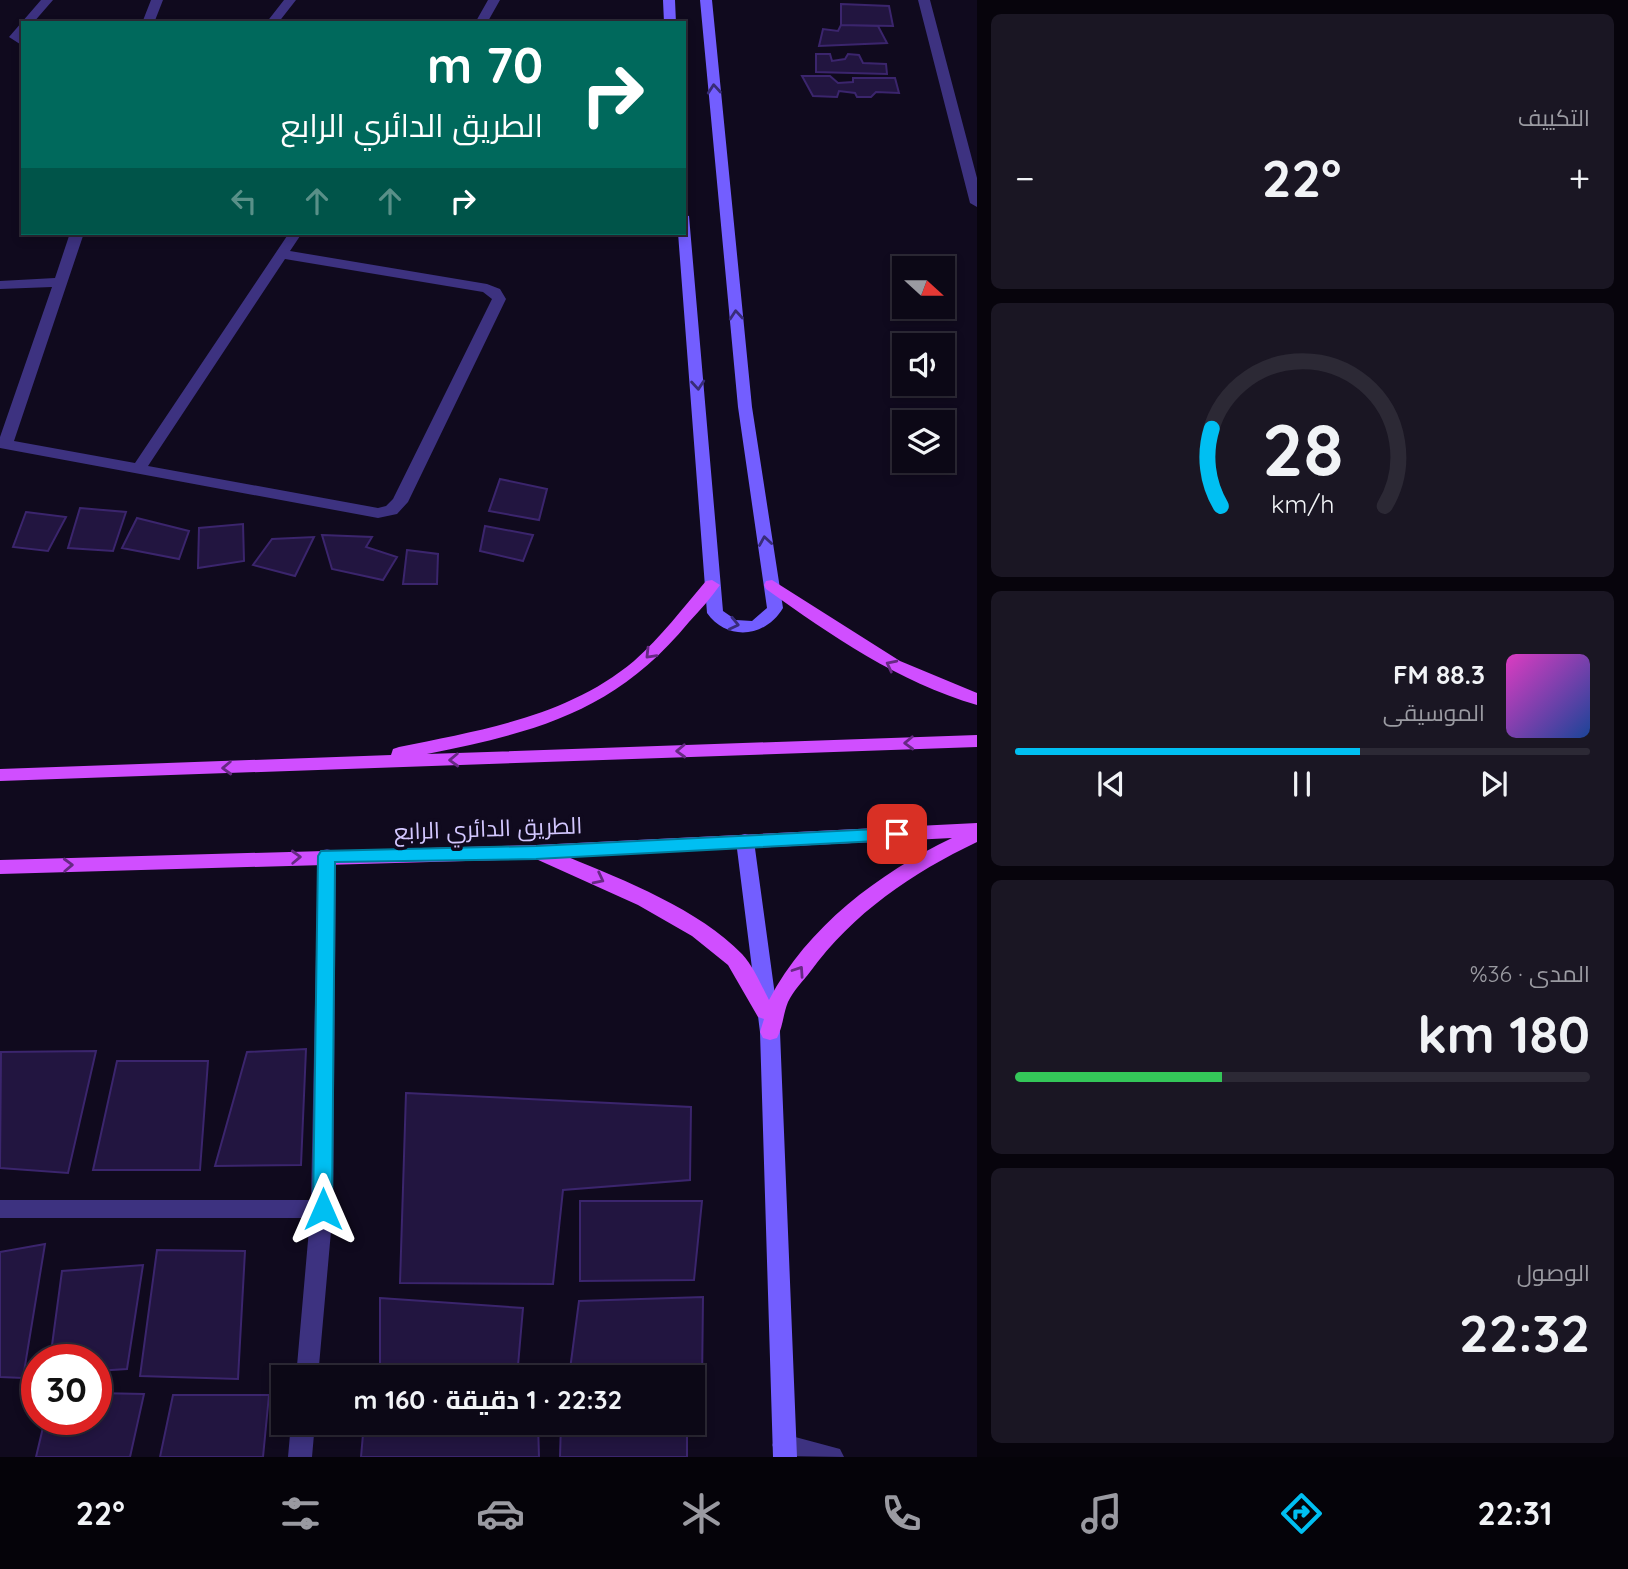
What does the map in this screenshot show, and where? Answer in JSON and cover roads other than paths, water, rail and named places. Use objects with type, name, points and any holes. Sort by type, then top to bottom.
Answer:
[{"type":"main road","points":[[343,764],[498,733],[543,720],[579,705],[609,689],[638,666],[712,585]]},
{"type":"main road","points":[[772,585],[877,658],[912,676],[977,699]]},
{"type":"main road","points":[[0,775],[977,741]]},
{"type":"main road","points":[[767,1021],[810,954],[847,915],[889,881],[977,832]]},
{"type":"main road","name":"الطريق الدائري الرابع","points":[[0,867],[536,852],[977,832]]},
{"type":"main road","points":[[536,852],[580,869],[701,933],[735,960],[767,1021]]},
{"type":"street","points":[[27,21],[47,0]]},
{"type":"street","points":[[149,21],[157,0]]},
{"type":"street","points":[[274,21],[290,0]]},
{"type":"street","points":[[482,21],[494,0]]},
{"type":"street","points":[[668,0],[670,21]]},
{"type":"street","points":[[685,235],[715,613],[725,623],[757,627],[771,618],[775,608],[745,407],[705,0]]},
{"type":"street","points":[[924,0],[977,202]]},
{"type":"street","points":[[21,28],[15,37],[21,42]]},
{"type":"street","points":[[76,235],[2,443],[377,513],[391,510],[400,502],[499,299],[495,292],[487,288],[281,254]]},
{"type":"street","points":[[139,468],[294,235]]},
{"type":"street","points":[[0,285],[60,282]]},
{"type":"street","points":[[745,841],[767,1021],[784,1451],[832,1457]]},
{"type":"street","points":[[308,1365],[323,1209],[327,856]]},
{"type":"street","points":[[0,1209],[323,1209]]},
{"type":"street","points":[[300,1457],[302,1435]]}]
